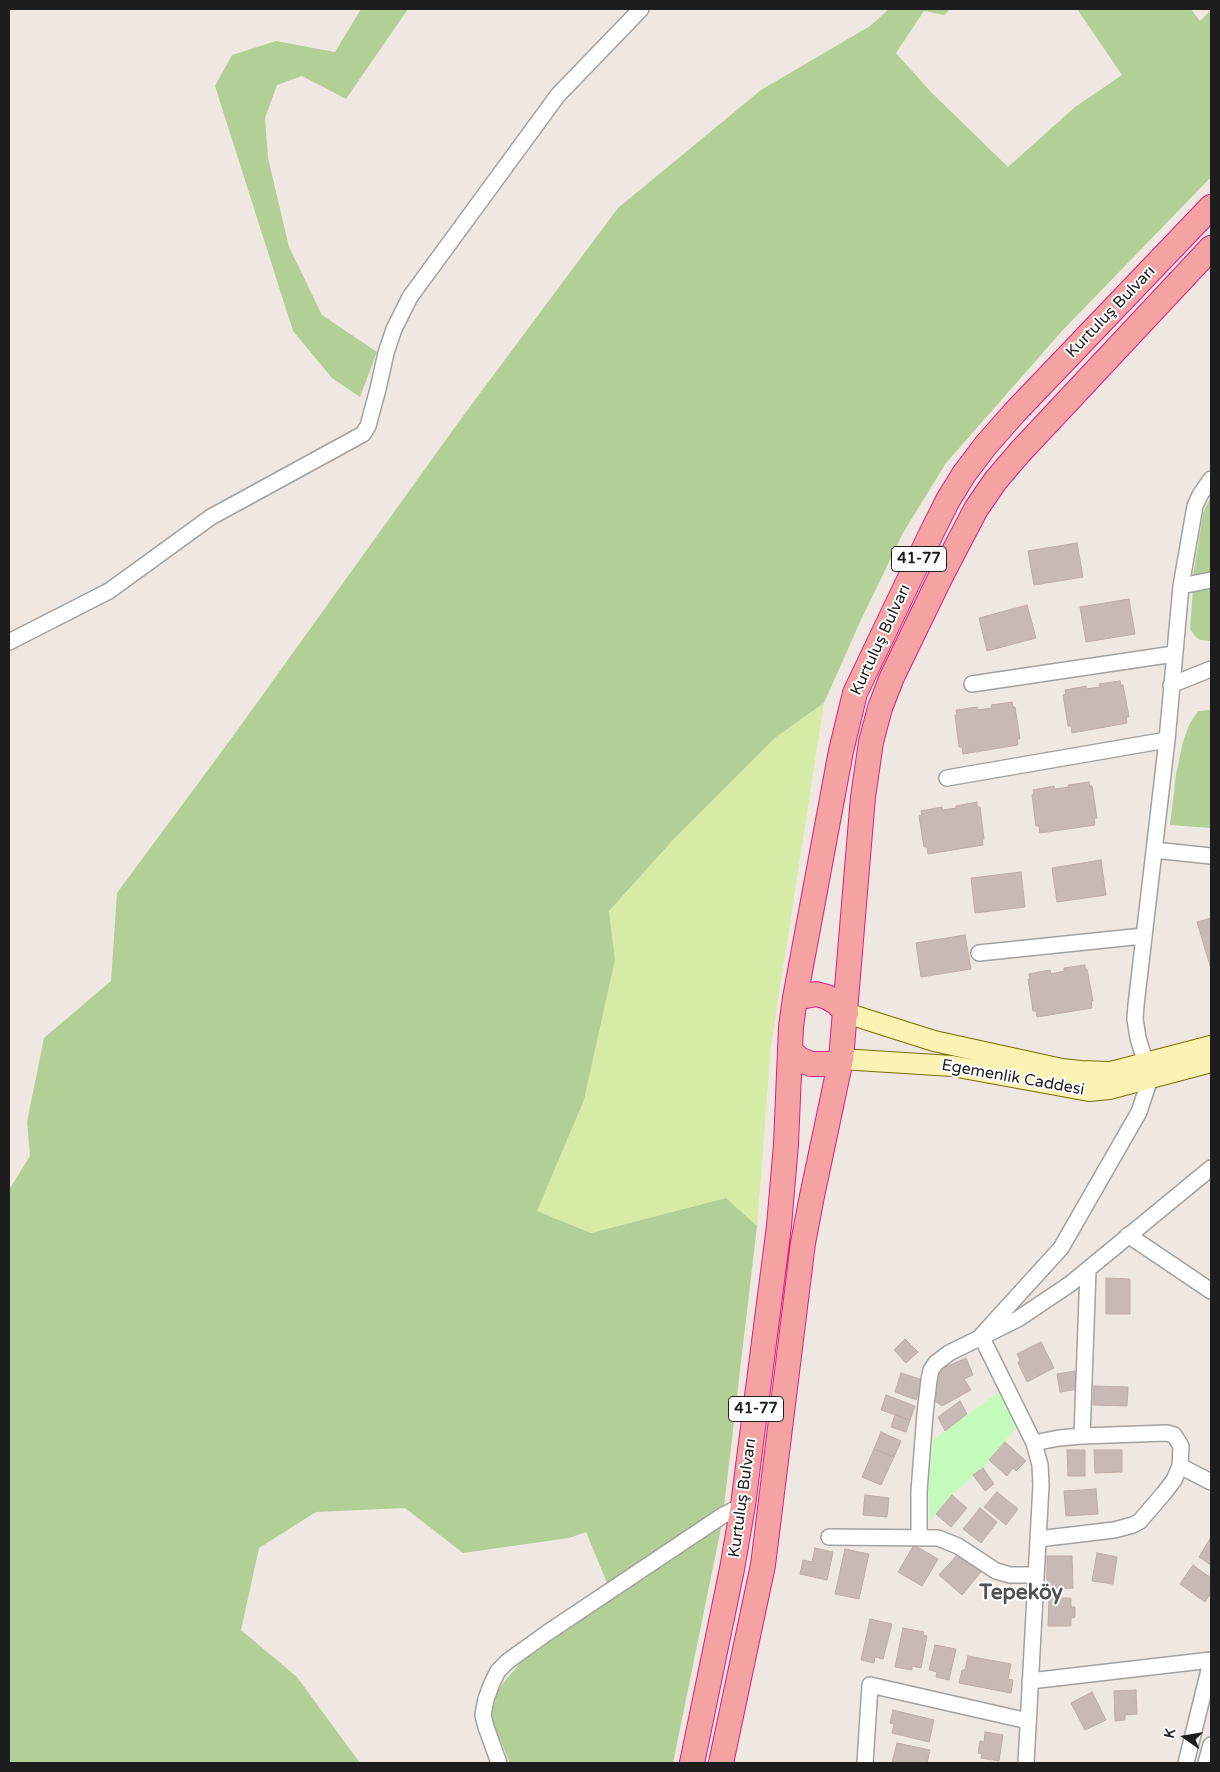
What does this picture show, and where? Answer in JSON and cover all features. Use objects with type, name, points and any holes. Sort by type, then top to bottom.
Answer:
[{"type":"highway","name":"Kurtuluş Bulvarı","points":[[795,998],[841,751],[855,693],[948,500],[964,474],[1015,412],[1211,207]]},
{"type":"highway","name":"Kurtuluş Bulvarı","points":[[846,1012],[863,797],[871,742],[883,700],[906,646],[976,509],[996,480],[1211,248]]},
{"type":"highway","points":[[816,994],[837,1003],[846,1012],[841,1059],[831,1064],[811,1064],[801,1060],[790,1051],[795,998],[816,994]]},
{"type":"highway","name":"Kurtuluş Bulvarı","points":[[692,1763],[743,1506],[780,1226],[790,1051]]},
{"type":"highway","name":"Kurtuluş Bulvarı","points":[[721,1763],[763,1565],[803,1243],[841,1059]]},
{"type":"main road","name":"Egemenlik Caddesi","points":[[846,1012],[934,1041],[1062,1069],[1096,1072],[1147,1071],[1211,1062]]},
{"type":"main road","name":"Egemenlik Caddesi","points":[[841,1059],[952,1066],[1089,1091],[1109,1089],[1147,1071],[1211,1046]]},
{"type":"street","points":[[9,642],[109,591],[211,517],[363,434],[368,426],[386,353],[394,329],[410,297],[558,95],[641,9]]},
{"type":"street","points":[[981,1336],[1061,1248],[1139,1112],[1146,1091],[1147,1071],[1135,1019],[1181,586],[1195,506],[1211,479]]},
{"type":"street","points":[[1181,586],[1211,580]]},
{"type":"street","points":[[972,684],[1174,654]]},
{"type":"street","points":[[1171,685],[1211,668]]},
{"type":"street","points":[[947,778],[1166,740]]},
{"type":"street","points":[[1154,850],[1211,856]]},
{"type":"street","points":[[979,953],[1144,936]]},
{"type":"street","points":[[919,1537],[920,1483],[925,1414],[931,1370],[942,1358],[981,1336],[1000,1329],[1018,1319],[1070,1284],[1211,1168]]},
{"type":"street","points":[[1128,1235],[1211,1291]]},
{"type":"street","points":[[1082,1436],[1088,1270]]},
{"type":"street","points":[[981,1336],[1034,1443],[1040,1464],[1041,1485],[1026,1763]]},
{"type":"street","points":[[1034,1443],[1082,1436],[1167,1433],[1174,1436],[1181,1446],[1180,1466],[1174,1480],[1140,1521],[1114,1530],[1038,1540]]},
{"type":"street","points":[[1180,1466],[1211,1482]]},
{"type":"street","points":[[499,1763],[484,1716],[486,1699],[492,1683],[498,1672],[508,1661],[714,1521],[743,1506]]},
{"type":"street","points":[[829,1537],[938,1538],[958,1546],[1003,1574],[1036,1575]]},
{"type":"street","points":[[1030,1681],[1211,1661],[1186,1763]]},
{"type":"street","points":[[865,1763],[870,1685],[1028,1721]]},
{"type":"street","points":[[1206,1763],[1211,1745]]},
{"type":"green space","points":[[361,9],[408,9],[346,99],[302,76],[277,85],[265,118],[268,158],[289,247],[322,315],[377,352],[360,397],[332,378],[293,331],[215,86],[232,55],[276,41],[335,52]]},
{"type":"green space","points":[[889,9],[950,9],[944,15],[924,11],[896,53],[931,92],[1008,167],[1075,107],[1122,75],[1077,9],[1191,9],[1200,21],[1211,10],[1211,177],[1062,331],[946,463],[903,533],[824,703],[776,737],[672,841],[609,911],[615,960],[584,1100],[537,1211],[591,1233],[726,1198],[757,1226],[724,1506],[607,1583],[586,1532],[569,1538],[463,1553],[405,1508],[316,1512],[259,1548],[241,1630],[297,1677],[360,1763],[9,1763],[9,1190],[30,1156],[27,1122],[44,1038],[111,981],[117,893],[236,732],[463,416],[618,208],[761,90],[870,26]]},
{"type":"green space","points":[[1211,496],[1211,573],[1193,577],[1203,513]]},
{"type":"green space","points":[[1211,585],[1211,641],[1200,640],[1190,629],[1193,589]]},
{"type":"green space","points":[[824,703],[771,1046],[757,1226],[726,1198],[591,1233],[537,1211],[584,1100],[615,960],[609,911],[672,841],[776,737]]},
{"type":"green space","points":[[1211,710],[1211,828],[1170,825],[1176,774],[1189,725],[1198,711]]},
{"type":"green space","points":[[999,1392],[1016,1428],[983,1468],[952,1495],[930,1521],[928,1491],[933,1440]]},
{"type":"green space","points":[[722,1523],[673,1763],[510,1763],[491,1718],[495,1693],[521,1662]]},
{"type":"building","points":[[1077,543],[1083,577],[1034,585],[1028,551]]},
{"type":"building","points":[[1129,599],[1135,634],[1086,642],[1080,607]]},
{"type":"building","points":[[1027,605],[1036,638],[987,651],[979,618]]},
{"type":"building","points":[[1120,681],[1121,685],[1123,685],[1129,717],[1126,717],[1127,723],[1072,733],[1071,726],[1068,726],[1063,695],[1066,694],[1065,690],[1086,686],[1086,689],[1100,687],[1099,684]]},
{"type":"building","points":[[1012,702],[1013,707],[1015,707],[1020,739],[1017,739],[1018,745],[963,754],[962,747],[959,747],[956,710],[977,707],[978,710],[992,708],[991,705]]},
{"type":"building","points":[[1089,782],[1090,786],[1092,786],[1097,818],[1094,818],[1095,825],[1040,833],[1039,826],[1036,826],[1033,790],[1054,786],[1055,789],[1069,787],[1068,785]]},
{"type":"building","points":[[977,802],[977,807],[980,807],[983,845],[928,854],[927,847],[924,847],[919,816],[922,815],[921,811],[942,807],[943,810],[956,808],[956,806]]},
{"type":"building","points":[[1101,860],[1106,895],[1057,902],[1052,868]]},
{"type":"building","points":[[1021,872],[1025,907],[975,913],[971,878]]},
{"type":"building","points":[[1211,918],[1211,969],[1197,922]]},
{"type":"building","points":[[965,935],[971,969],[921,977],[916,943]]},
{"type":"building","points":[[1085,965],[1093,1001],[1091,1001],[1092,1008],[1037,1017],[1036,1011],[1033,1011],[1028,979],[1030,979],[1029,974],[1050,970],[1051,974],[1064,971],[1064,968]]},
{"type":"building","points":[[1106,1278],[1130,1279],[1130,1314],[1106,1314]]},
{"type":"building","points":[[905,1339],[918,1352],[906,1363],[894,1350]]},
{"type":"building","points":[[1041,1342],[1054,1368],[1027,1382],[1018,1363],[1020,1360],[1017,1354]]},
{"type":"building","points":[[966,1358],[973,1375],[964,1379],[971,1390],[942,1406],[932,1399],[933,1379],[939,1377],[937,1371]]},
{"type":"building","points":[[1075,1371],[1078,1389],[1060,1392],[1057,1374]]},
{"type":"building","points":[[901,1373],[923,1380],[916,1400],[895,1392]]},
{"type":"building","points":[[1094,1386],[1128,1387],[1127,1406],[1093,1405]]},
{"type":"building","points":[[886,1395],[915,1406],[910,1420],[881,1410]]},
{"type":"building","points":[[960,1401],[967,1414],[945,1431],[938,1417]]},
{"type":"building","points":[[895,1415],[910,1420],[906,1432],[891,1427]]},
{"type":"building","points":[[881,1432],[901,1441],[894,1457],[874,1449]]},
{"type":"building","points":[[1005,1442],[1026,1461],[1016,1471],[1013,1468],[1007,1476],[989,1460]]},
{"type":"building","points":[[874,1449],[894,1457],[881,1485],[862,1477]]},
{"type":"building","points":[[1067,1450],[1085,1450],[1085,1476],[1068,1476]]},
{"type":"building","points":[[1094,1450],[1122,1450],[1122,1472],[1095,1473]]},
{"type":"building","points":[[983,1468],[994,1484],[985,1491],[973,1475]]},
{"type":"building","points":[[1096,1489],[1098,1514],[1066,1516],[1064,1491]]},
{"type":"building","points":[[997,1492],[1018,1509],[1006,1525],[984,1507]]},
{"type":"building","points":[[865,1495],[889,1498],[887,1517],[863,1515]]},
{"type":"building","points":[[952,1495],[967,1508],[951,1527],[936,1514]]},
{"type":"building","points":[[980,1508],[997,1522],[981,1543],[963,1529]]},
{"type":"building","points":[[1211,1537],[1211,1565],[1199,1557]]},
{"type":"building","points":[[914,1545],[938,1559],[922,1586],[898,1572]]},
{"type":"building","points":[[815,1548],[833,1552],[827,1580],[800,1574],[803,1560],[812,1562]]},
{"type":"building","points":[[845,1549],[869,1554],[859,1599],[835,1594]]},
{"type":"building","points":[[959,1553],[981,1572],[962,1595],[939,1575]]},
{"type":"building","points":[[1097,1553],[1117,1557],[1113,1584],[1092,1581]]},
{"type":"building","points":[[1047,1556],[1072,1556],[1073,1588],[1047,1589]]},
{"type":"building","points":[[1193,1565],[1211,1578],[1211,1593],[1205,1602],[1180,1584]]},
{"type":"building","points":[[1049,1598],[1071,1598],[1071,1607],[1075,1607],[1075,1617],[1071,1618],[1071,1626],[1048,1626]]},
{"type":"building","points":[[870,1619],[892,1624],[883,1659],[875,1657],[874,1663],[861,1660]]},
{"type":"building","points":[[903,1628],[924,1632],[923,1635],[927,1636],[921,1668],[912,1666],[912,1670],[895,1667]]},
{"type":"building","points":[[935,1645],[956,1649],[949,1680],[936,1677],[937,1672],[929,1670]]},
{"type":"building","points":[[968,1656],[1011,1664],[1008,1679],[1013,1680],[1011,1693],[959,1683],[962,1670],[965,1670]]},
{"type":"building","points":[[1136,1690],[1137,1714],[1125,1715],[1125,1720],[1115,1721],[1114,1691]]},
{"type":"building","points":[[1092,1692],[1106,1720],[1085,1730],[1071,1703]]},
{"type":"building","points":[[893,1710],[934,1720],[929,1742],[892,1733],[894,1724],[890,1723]]},
{"type":"building","points":[[985,1732],[1003,1735],[999,1761],[981,1758],[982,1754],[978,1753],[980,1741],[984,1742]]},
{"type":"building","points":[[897,1743],[930,1750],[927,1763],[892,1763]]},
{"type":"district","name":"Tepeköy","points":[[1021,1593]]}]
